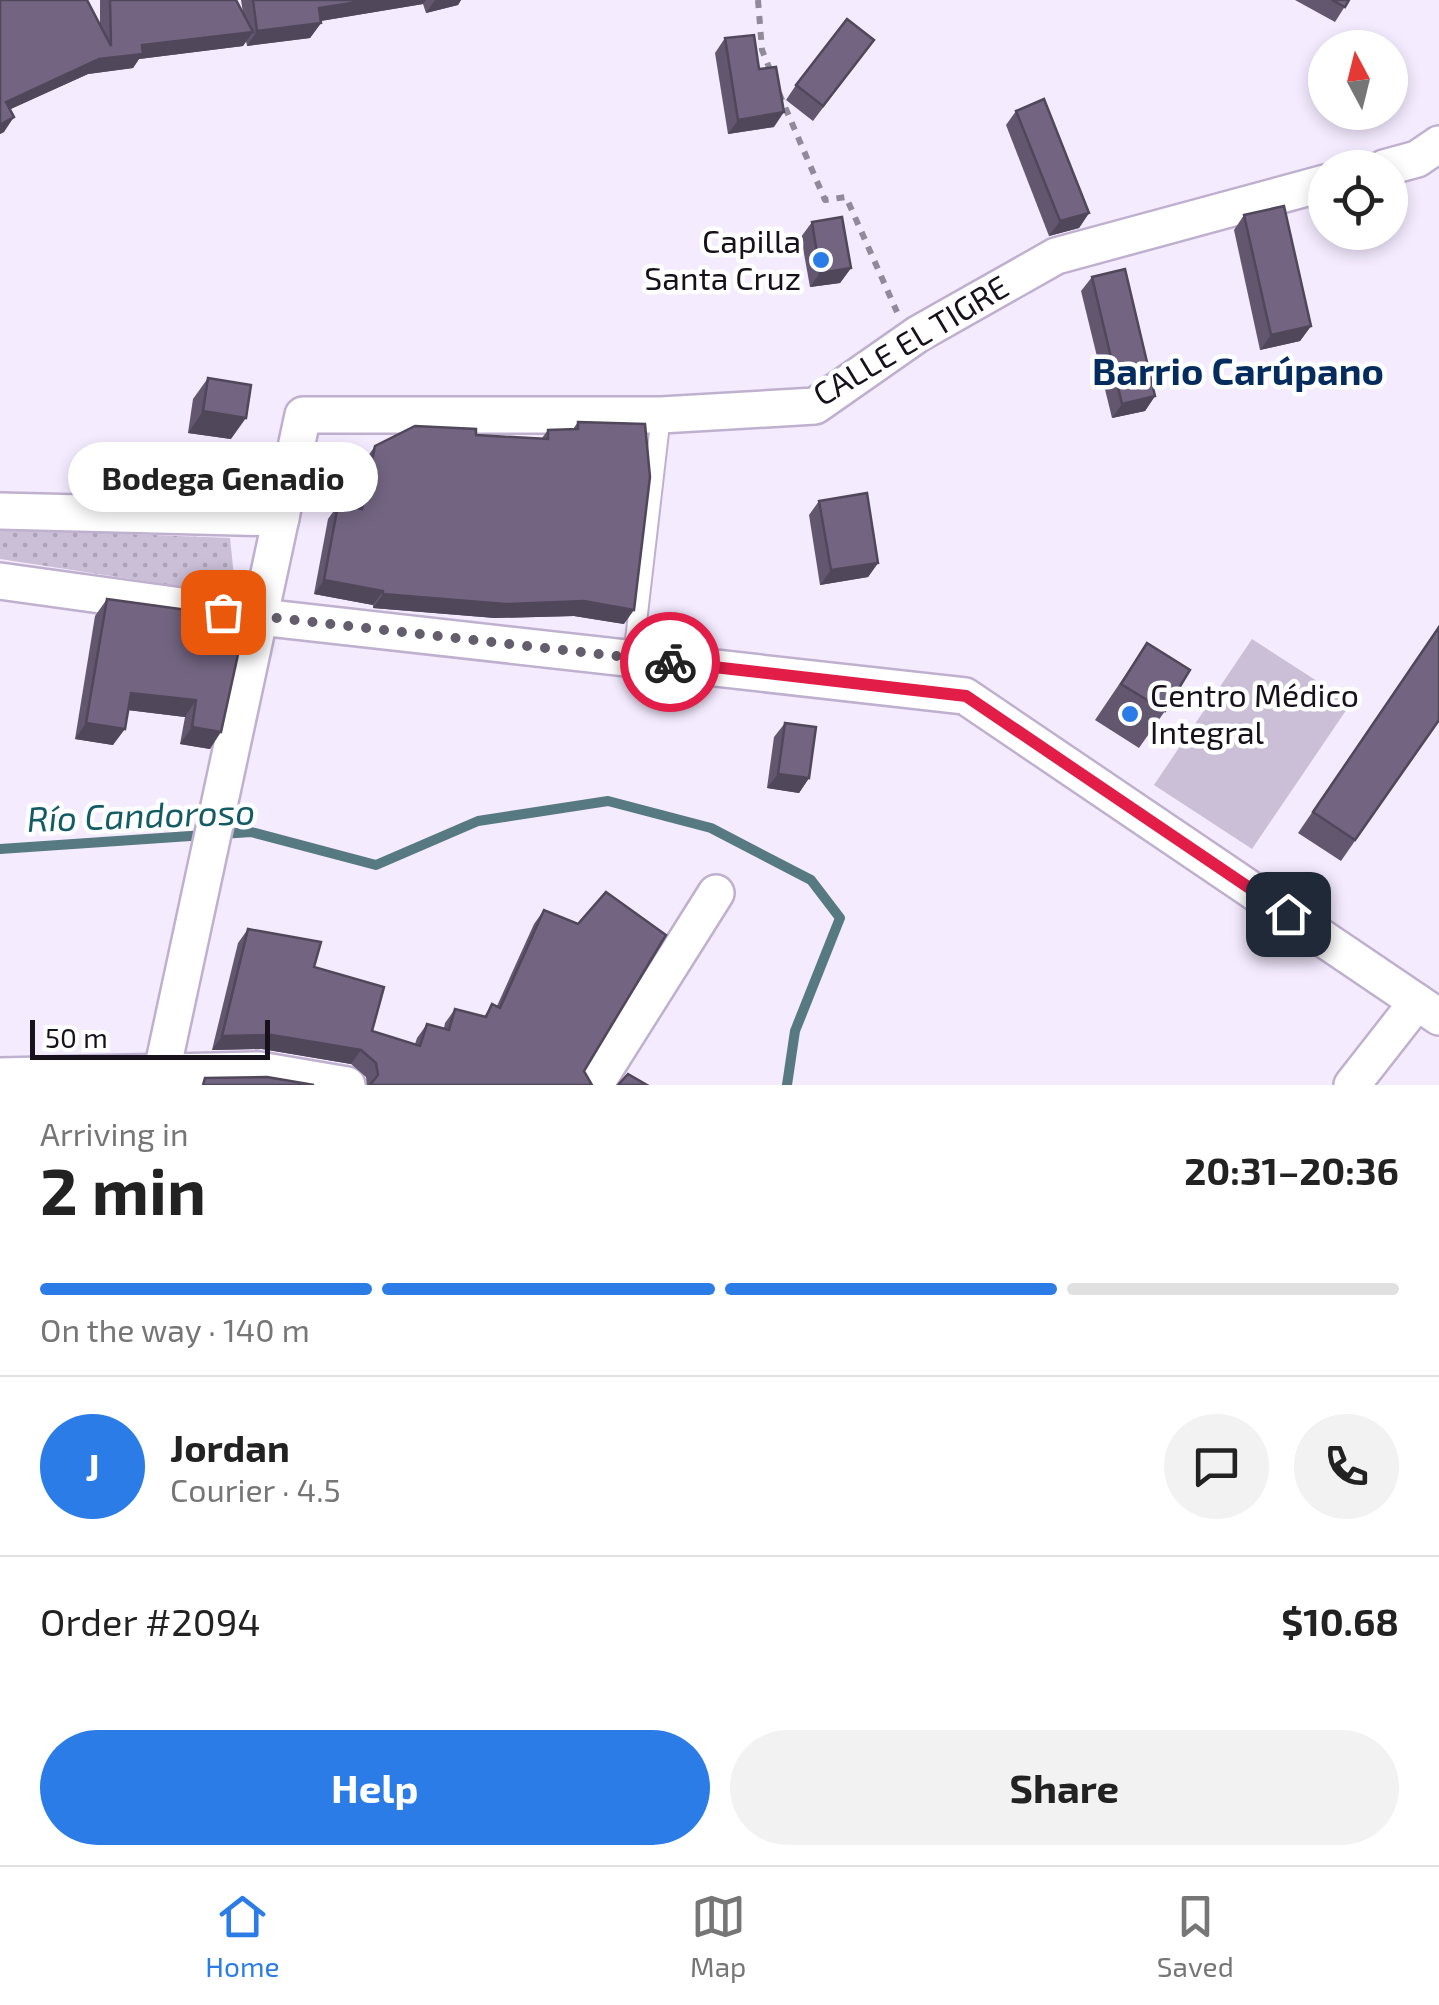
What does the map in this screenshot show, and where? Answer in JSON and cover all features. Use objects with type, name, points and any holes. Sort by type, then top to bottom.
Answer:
[{"type":"street","points":[[1408,161],[1439,144]]},
{"type":"street","name":"CALLE EL TIGRE","points":[[281,518],[303,415],[661,415],[815,406],[918,334],[1056,256],[1308,188]]},
{"type":"street","points":[[0,511],[281,518],[160,1079]]},
{"type":"street","points":[[0,581],[260,617],[966,696],[1428,1009],[1352,1085]]},
{"type":"street","points":[[595,1085],[716,893]]},
{"type":"street","points":[[0,1076],[160,1079],[259,1070],[348,1085]]},
{"type":"lane","points":[[633,657],[661,415]]},
{"type":"path","points":[[758,0],[762,50],[825,200],[846,197],[898,313],[918,334]]},
{"type":"shaded area","points":[[0,529],[230,538],[236,595],[0,559]]},
{"type":"shaded area","points":[[1252,639],[1351,703],[1252,849],[1154,785]]},
{"type":"building","points":[[0,0],[87,0],[111,46],[110,0],[236,0],[253,32],[142,45],[143,54],[99,59],[6,102],[14,117],[0,125]]},
{"type":"building","points":[[253,0],[370,0],[319,8],[321,23],[257,31]]},
{"type":"building","points":[[847,19],[874,40],[823,106],[796,85]]},
{"type":"building","points":[[754,35],[759,69],[776,67],[784,112],[738,120],[725,38]]},
{"type":"building","points":[[1044,99],[1089,213],[1060,221],[1016,111]]},
{"type":"building","points":[[1284,206],[1311,326],[1271,335],[1244,215]]},
{"type":"building","points":[[842,217],[851,268],[820,273],[812,222]]},
{"type":"building","points":[[1125,269],[1155,396],[1122,404],[1092,277]]},
{"type":"building","points":[[208,378],[251,385],[246,418],[203,411]]},
{"type":"building","points":[[578,422],[645,424],[650,477],[634,610],[584,601],[505,604],[383,594],[324,580],[338,505],[362,509],[375,446],[415,426],[476,429],[476,435],[548,439],[548,430],[578,429]]},
{"type":"building","points":[[867,493],[878,563],[831,570],[819,501]]},
{"type":"building","points":[[107,599],[246,618],[221,732],[192,727],[196,700],[131,693],[125,729],[86,723]]},
{"type":"building","points":[[1439,627],[1439,720],[1355,840],[1313,812]]},
{"type":"building","points":[[1147,643],[1190,670],[1165,711],[1121,684]]},
{"type":"building","points":[[785,723],[816,727],[809,778],[778,774]]},
{"type":"building","points":[[606,892],[666,935],[584,1071],[592,1085],[370,1085],[378,1075],[376,1063],[361,1050],[272,1035],[222,1036],[248,929],[321,942],[314,967],[384,987],[372,1031],[420,1046],[427,1024],[449,1030],[455,1009],[486,1017],[492,1004],[500,1008],[544,910],[578,924]]},
{"type":"building","points":[[628,1074],[647,1085],[618,1085]]},
{"type":"building","points":[[267,1077],[314,1085],[203,1085],[205,1078]]},
{"type":"waterway","name":"Río Candoroso","points":[[222,834],[251,832],[376,865],[478,821],[608,801],[711,828],[811,880],[840,918],[795,1031],[787,1085]]},
{"type":"waterway","name":"Río Candoroso","points":[[0,849],[205,835]]},
{"type":"way so far","points":[[223,612],[670,662]]},
{"type":"place","name":"Capilla Santa Cruz","points":[[821,260]]},
{"type":"place","name":"Bodega Genadio","points":[[223,612]]},
{"type":"place","name":"Centro Médico Integral","points":[[1130,714]]},
{"type":"district","name":"Barrio Carúpano","points":[[1238,372]]},
{"type":"route","points":[[670,662],[966,696],[1288,914]]}]
